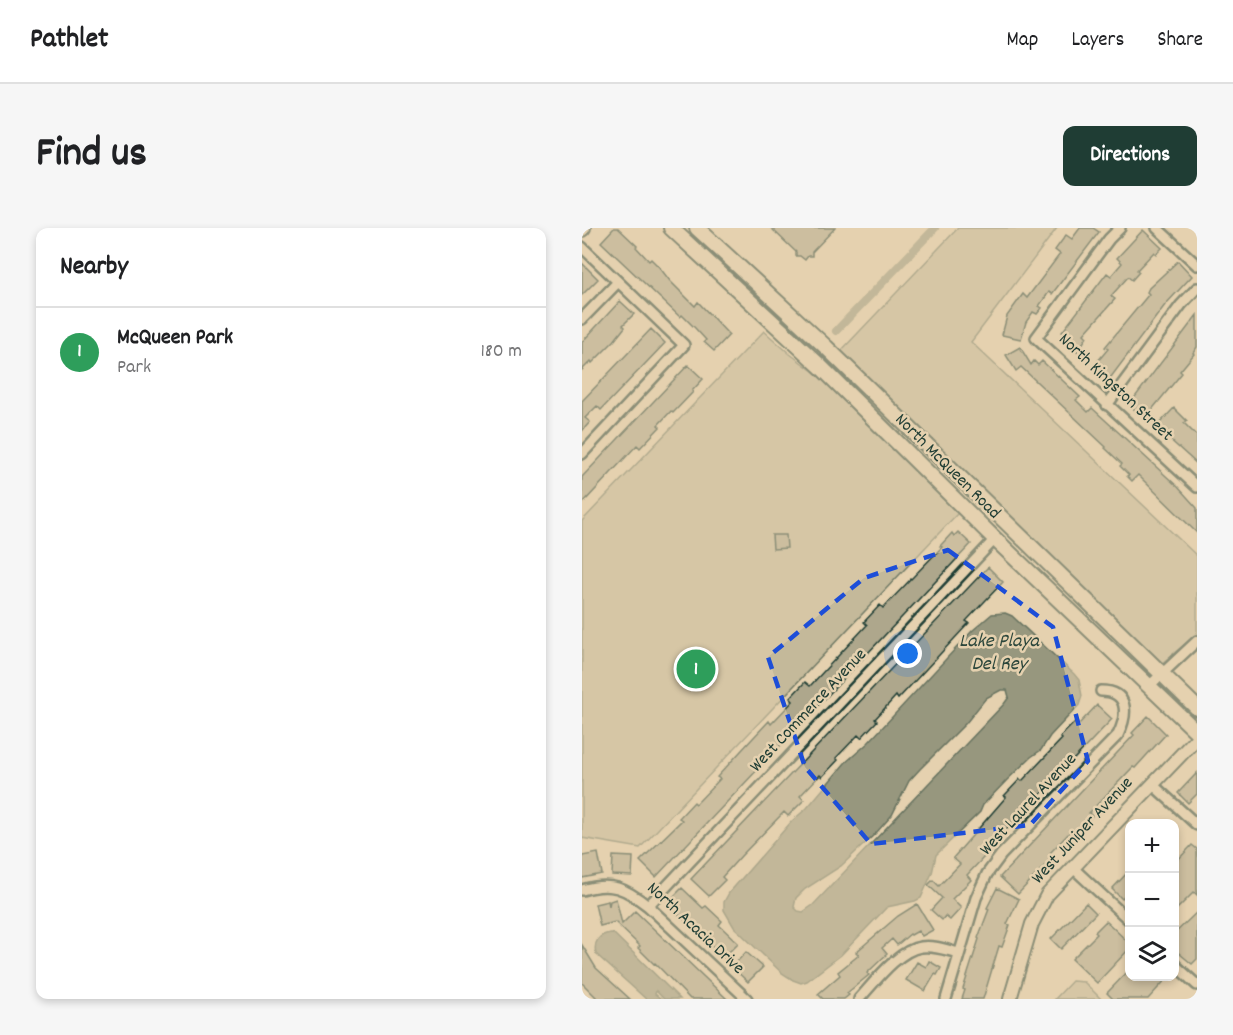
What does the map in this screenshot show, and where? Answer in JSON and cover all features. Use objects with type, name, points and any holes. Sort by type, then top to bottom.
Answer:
[{"type":"main road","name":"North McQueen Road","points":[[671,228],[813,360],[942,488],[1197,732]]},
{"type":"main road","name":"North McQueen Road","points":[[697,228],[826,347],[1197,708]]},
{"type":"main road","points":[[813,360],[826,347]]},
{"type":"main road","points":[[942,488],[954,474]]},
{"type":"street","name":"North Kingston Street","points":[[1120,228],[1109,239],[1036,338],[1197,487]]},
{"type":"street","points":[[1156,228],[1197,265]]},
{"type":"street","points":[[582,247],[684,345],[582,454]]},
{"type":"street","points":[[582,319],[618,282]]},
{"type":"street","points":[[1107,405],[1181,304],[1197,288]]},
{"type":"street","name":"West Commerce Avenue","points":[[648,906],[995,539]]},
{"type":"street","points":[[1149,686],[1197,641]]},
{"type":"street","name":"West Laurel Avenue","points":[[946,999],[976,897],[987,874],[1001,855],[1118,735],[1124,722],[1125,707],[1120,696],[1113,691],[1101,691]]},
{"type":"street","name":"West Juniper Avenue","points":[[1010,999],[1032,924],[1047,895],[1197,738]]},
{"type":"street","points":[[1152,784],[1197,825]]},
{"type":"street","points":[[1072,867],[1125,916]]},
{"type":"street","name":"North Acacia Drive","points":[[582,890],[600,886],[615,886],[631,892],[747,999]]},
{"type":"street","points":[[859,999],[906,953],[919,947],[934,947],[959,953]]},
{"type":"street","points":[[1179,969],[1197,985]]},
{"type":"highlighted area","points":[[948,550],[1053,627],[1088,761],[1030,825],[871,844],[805,767],[768,657],[864,578]]},
{"type":"shaded area","points":[[958,228],[1057,228],[971,342],[1197,556],[1197,634],[1162,663],[840,352]]},
{"type":"shaded area","points":[[764,331],[818,375],[958,513],[640,848],[582,838],[582,521]]},
{"type":"shaded area","points":[[1072,981],[1084,982],[1101,999],[1055,999]]},
{"type":"water","name":"Lake Playa Del Rey","points":[[1005,613],[1012,616],[1074,674],[1079,680],[1082,696],[1079,705],[1050,736],[1041,750],[1007,780],[983,805],[980,812],[936,855],[932,873],[921,898],[887,907],[841,955],[807,981],[801,983],[793,980],[782,973],[734,927],[724,910],[724,902],[729,893],[845,763],[868,743],[972,631],[992,614]],"holes":[[[1001,690],[1007,690],[1009,697],[1004,704],[813,905],[803,912],[798,911],[794,907],[796,898],[805,889],[841,866],[876,833],[892,815],[909,781],[966,723],[986,698]]]},
{"type":"water","points":[[611,933],[680,999],[664,999],[656,991],[655,994],[661,999],[646,999],[596,954],[595,946],[598,939]]},
{"type":"building","points":[[614,228],[618,228],[649,261],[651,259],[695,306],[698,302],[729,335],[714,351],[682,315],[680,317],[601,242]]},
{"type":"building","points":[[771,228],[835,228],[812,252],[812,256],[808,256],[805,260],[796,256],[796,252]]},
{"type":"building","points":[[1080,228],[1093,228],[1099,232],[1052,294],[1049,292],[1039,306],[1042,308],[1037,314],[1033,312],[1026,322],[1021,339],[1002,335],[1007,316],[1023,294],[1027,298],[1060,254],[1055,250],[1066,235],[1072,239]]},
{"type":"building","points":[[1143,230],[1162,248],[1156,254],[1154,252],[1137,270],[1139,272],[1132,280],[1128,277],[1111,296],[1115,299],[1084,334],[1087,337],[1077,352],[1063,341],[1067,336],[1062,332],[1107,273],[1111,276],[1122,263],[1117,258]]},
{"type":"building","points":[[1178,261],[1192,276],[1165,305],[1108,381],[1092,368],[1108,349],[1105,347],[1149,294],[1147,292],[1149,288]]},
{"type":"building","points":[[582,263],[598,279],[582,295]]},
{"type":"building","points":[[620,301],[634,314],[623,325],[625,327],[614,341],[582,370],[582,342]]},
{"type":"building","points":[[1197,315],[1197,347],[1194,354],[1180,371],[1182,373],[1145,418],[1129,405]]},
{"type":"building","points":[[651,329],[665,343],[601,410],[597,406],[585,418],[590,422],[582,431],[582,401]]},
{"type":"building","points":[[1020,347],[1031,365],[1034,361],[1038,365],[1042,361],[1080,397],[1076,400],[1088,412],[1092,408],[1178,487],[1197,508],[1197,533],[1138,475],[1132,481],[1120,466],[1122,464],[1106,447],[1021,367],[1016,371],[1006,355]]},
{"type":"building","points":[[688,365],[703,379],[673,413],[671,411],[658,425],[660,427],[640,448],[637,445],[582,504],[582,477]]},
{"type":"building","points":[[1174,408],[1197,436],[1197,464],[1156,427]]},
{"type":"building","points":[[958,532],[971,544],[656,877],[640,861],[682,820],[679,818],[694,802],[696,804],[720,779],[717,777],[769,721],[771,724],[793,701],[790,698],[805,682],[810,686],[867,625],[864,622],[880,605],[883,608],[942,547],[940,546],[952,533],[954,536]]},
{"type":"building","points":[[772,535],[786,535],[787,548],[773,549]]},
{"type":"building","points":[[988,567],[1003,582],[966,621],[969,623],[898,699],[896,696],[861,738],[858,735],[822,777],[820,775],[800,796],[804,800],[788,816],[784,812],[742,855],[722,877],[725,880],[709,896],[691,879]]},
{"type":"building","points":[[1097,705],[1112,719],[983,855],[985,856],[967,875],[971,880],[952,899],[961,908],[950,920],[945,916],[942,920],[931,910],[942,898],[928,885],[933,880],[939,886],[960,864],[953,858],[1006,797],[1004,796],[1020,779],[1022,781],[1076,721],[1079,724]]},
{"type":"building","points":[[1148,716],[1166,734],[1089,813],[1092,816],[1076,833],[1072,830],[1050,853],[1053,857],[1018,894],[1000,877],[1134,735],[1132,733]]},
{"type":"building","points":[[1197,773],[1197,794],[1188,803],[1178,793]]},
{"type":"building","points":[[1192,845],[1197,849],[1197,895],[1194,892],[1179,907],[1179,873],[1179,859]]},
{"type":"building","points":[[598,853],[602,874],[582,878],[582,856]]},
{"type":"building","points":[[613,856],[633,857],[632,876],[612,875]]},
{"type":"building","points":[[1125,875],[1125,896],[1122,899],[1112,889]]},
{"type":"building","points":[[682,888],[703,908],[706,906],[722,921],[719,925],[738,943],[723,958],[667,903]]},
{"type":"building","points":[[997,888],[1019,899],[1007,924],[1010,925],[1002,947],[999,946],[983,999],[962,999],[978,938],[989,909],[987,908]]},
{"type":"building","points":[[616,899],[622,924],[635,911],[727,999],[690,999],[615,922],[600,926],[595,904],[608,901],[609,906],[610,901]]},
{"type":"building","points":[[1086,903],[1096,913],[1061,949],[1051,939]]},
{"type":"building","points":[[917,904],[933,930],[922,936],[918,931],[910,934],[897,945],[892,939],[882,948],[887,954],[867,973],[869,975],[847,993],[849,995],[844,999],[823,999],[818,994],[840,975],[838,972],[859,955],[856,952],[898,916]]},
{"type":"building","points":[[1197,912],[1197,959],[1192,964],[1179,953],[1179,929]]},
{"type":"building","points":[[1106,921],[1125,939],[1125,953],[1097,983],[1072,959],[1097,934],[1095,932]]},
{"type":"building","points":[[582,945],[596,968],[630,999],[598,999],[582,983]]},
{"type":"building","points":[[746,952],[763,967],[748,982],[732,967]]},
{"type":"building","points":[[929,961],[941,968],[925,991],[906,980],[917,962],[926,967]]},
{"type":"building","points":[[1125,974],[1125,981],[1164,981],[1148,999],[1113,999],[1107,993]]},
{"type":"waterway","points":[[836,331],[935,228]]},
{"type":"place","name":"McQueen Park","points":[[696,669]]}]
